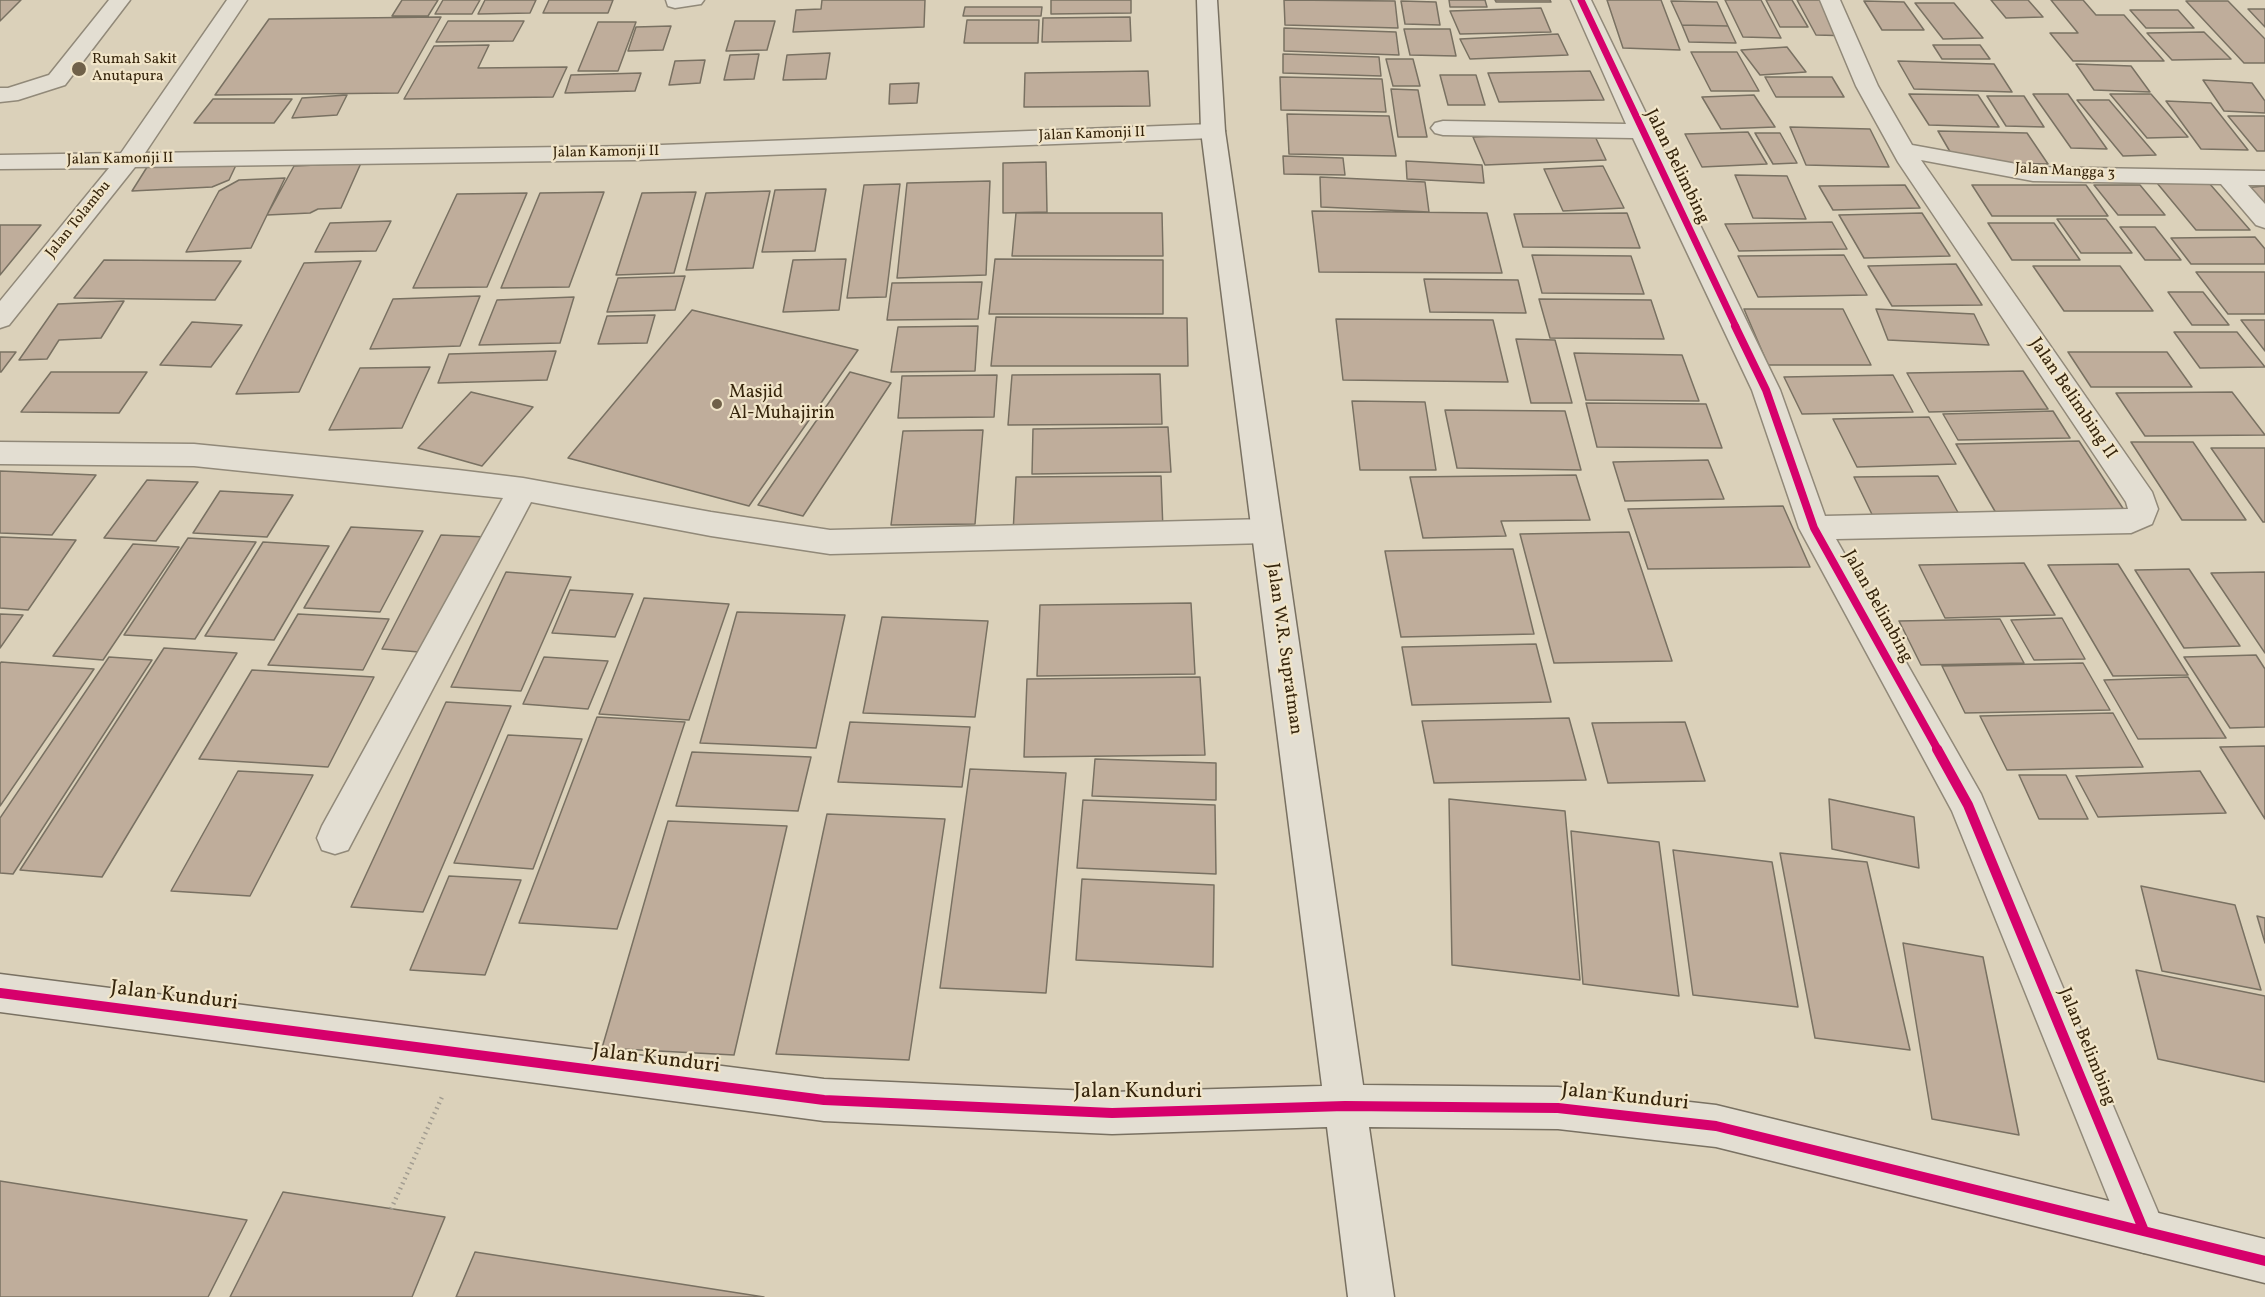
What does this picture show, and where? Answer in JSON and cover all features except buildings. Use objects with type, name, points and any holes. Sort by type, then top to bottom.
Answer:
[{"type":"street","points":[[0,95],[10,95],[57,80],[120,0]]},
{"type":"street","name":"Jalan Tolambu","points":[[0,319],[128,160],[237,0]]},
{"type":"street","name":"Jalan W.R. Supratman","points":[[1207,0],[1213,131],[1371,1297]]},
{"type":"street","name":"Jalan Belimbing","points":[[1581,0],[1641,131],[1766,390],[1814,528],[1968,805],[2144,1231]]},
{"type":"street","name":"Jalan Belimbing II","points":[[1814,528],[2131,522],[2141,516],[2143,509],[2141,500],[1903,150],[1867,86],[1830,0]]},
{"type":"street","points":[[1443,128],[1641,131]]},
{"type":"street","name":"Jalan Kamonji II","points":[[0,162],[635,153],[1213,131]]},
{"type":"street","name":"Jalan Mangga 3","points":[[1903,150],[2033,174],[2265,178]]},
{"type":"street","points":[[2228,177],[2265,220]]},
{"type":"street","points":[[0,453],[194,455],[523,489],[711,524],[831,542],[1267,531]]},
{"type":"street","points":[[335,838],[523,489]]},
{"type":"street","name":"Jalan Kunduri","points":[[0,993],[824,1100],[1112,1113],[1345,1106],[1558,1108],[1716,1126],[2265,1262]]},
{"type":"path","points":[[391,1209],[462,1053]]},
{"type":"cycle path","points":[[1581,0],[1641,131],[1766,390],[1814,528],[1968,805],[2144,1231]]},
{"type":"cycle path","points":[[0,993],[824,1100],[1112,1113],[1345,1106],[1558,1108],[1716,1126],[2265,1261]]},
{"type":"place","name":"Rumah Sakit Anutapura","points":[[79,69]]},
{"type":"place","name":"Masjid Al-Muhajirin","points":[[717,404]]}]
